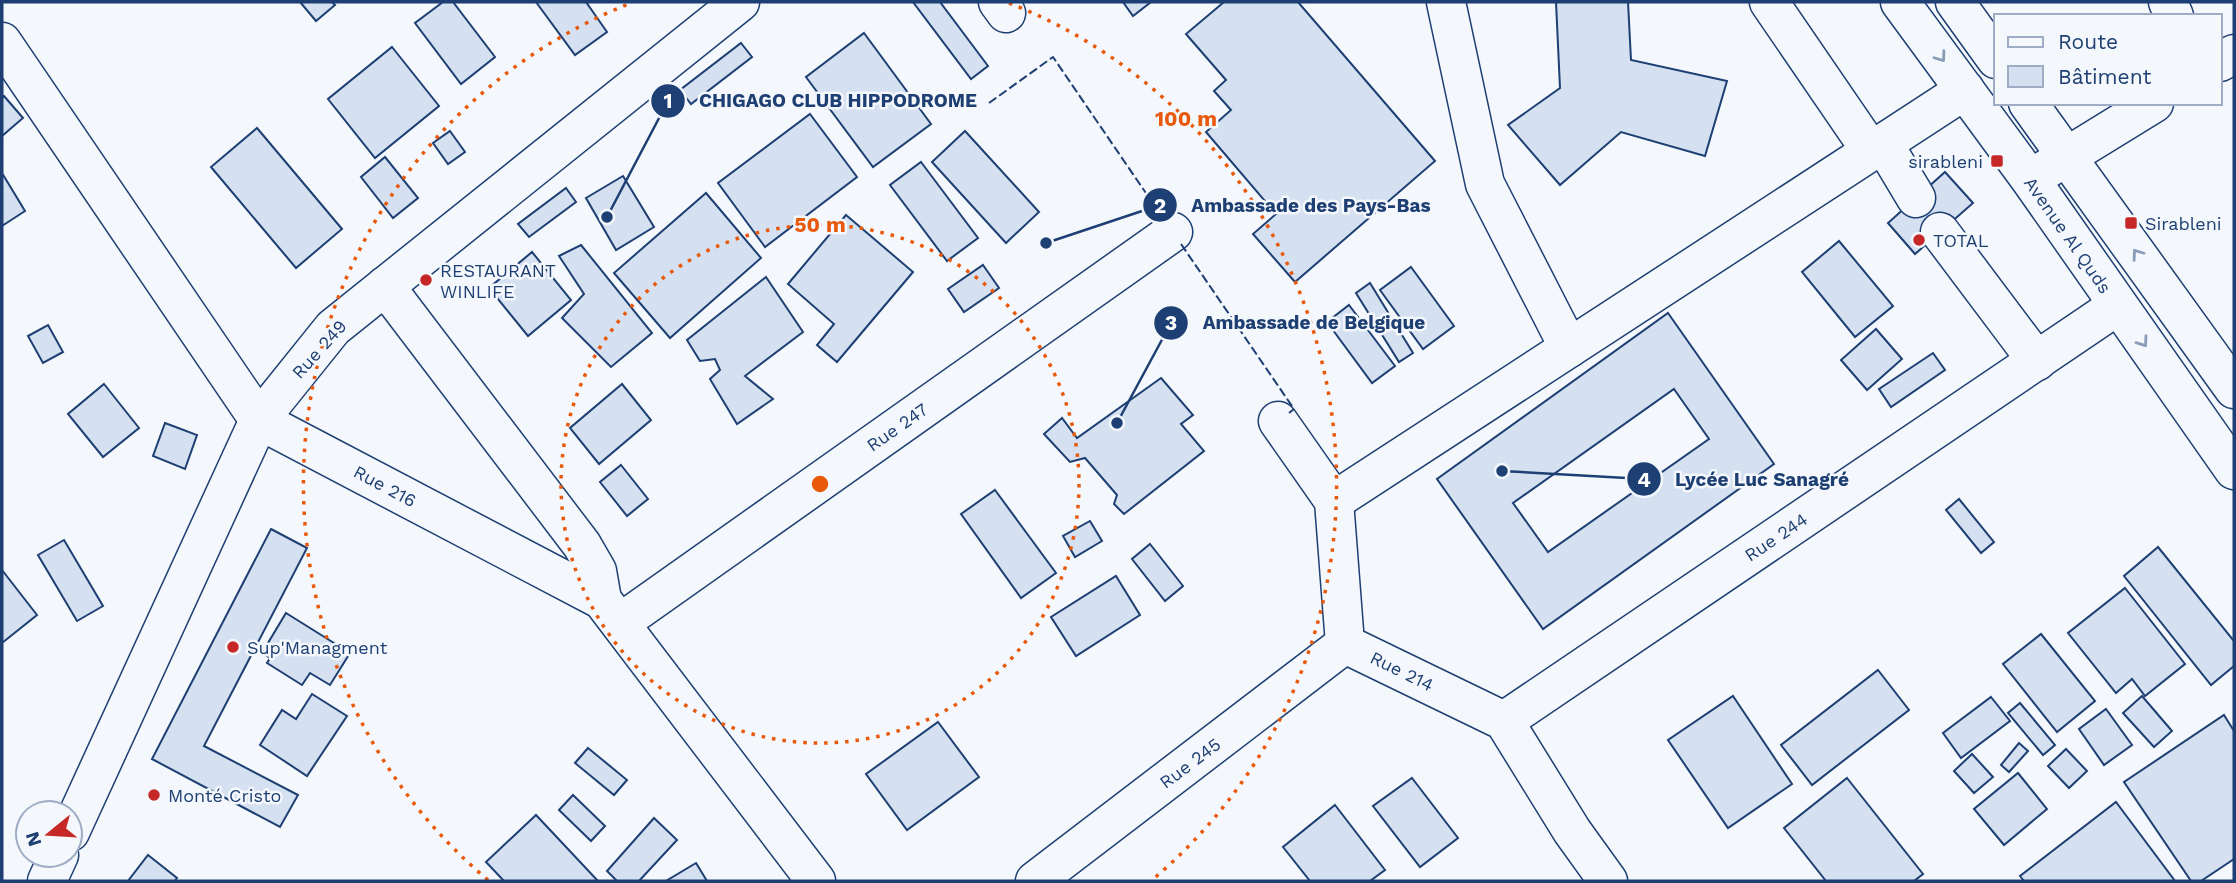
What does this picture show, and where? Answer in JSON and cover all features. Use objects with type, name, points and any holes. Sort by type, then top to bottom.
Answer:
[{"type":"street","name":"Rue 249","points":[[84,801],[259,420],[333,328],[740,2]]},
{"type":"street","points":[[1446,2],[1485,184],[1569,348]]},
{"type":"street","points":[[1769,2],[1916,198]]},
{"type":"street","name":"Avenue Al Quds","points":[[1900,2],[2030,179],[2234,470]]},
{"type":"street","points":[[1955,2],[1994,56]]},
{"type":"street","name":"Rue 216","points":[[2,42],[259,420],[611,611],[817,881]]},
{"type":"street","points":[[1334,501],[1965,90]]},
{"type":"street","points":[[2029,105],[2234,389]]},
{"type":"street","points":[[2030,179],[2151,105]]},
{"type":"street","name":"Rue 247","points":[[611,611],[1173,232]]},
{"type":"street","points":[[1940,232],[2036,361]]},
{"type":"street","points":[[385,286],[582,545],[597,571],[611,611]]},
{"type":"street","name":"Rue 244","points":[[1504,721],[2118,306]]},
{"type":"street","points":[[1278,421],[1334,501],[1345,644]]},
{"type":"street","name":"Rue 214","points":[[1345,644],[1504,721]]},
{"type":"street","name":"Rue 245","points":[[1035,881],[1345,644]]},
{"type":"street","points":[[1504,721],[1572,831],[1608,881]]},
{"type":"building","points":[[300,2],[332,2],[335,5],[316,21]]},
{"type":"building","points":[[443,2],[453,2],[495,57],[461,84],[415,23]]},
{"type":"building","points":[[536,2],[586,2],[607,32],[575,55]]},
{"type":"building","points":[[913,2],[940,2],[988,66],[971,79]]},
{"type":"building","points":[[1123,2],[1151,2],[1133,16]]},
{"type":"building","points":[[1224,2],[1298,2],[1435,161],[1295,282],[1253,234],[1276,214],[1206,132],[1231,110],[1214,91],[1226,80],[1186,34]]},
{"type":"building","points":[[1556,2],[1628,2],[1631,60],[1727,81],[1705,156],[1621,132],[1560,185],[1508,125],[1560,88]]},
{"type":"building","points":[[864,33],[931,124],[873,167],[806,77]]},
{"type":"building","points":[[741,43],[752,57],[691,104],[680,90]]},
{"type":"building","points":[[392,47],[439,106],[375,158],[328,99]]},
{"type":"building","points":[[4,96],[23,118],[2,136],[2,98]]},
{"type":"building","points":[[810,114],[857,177],[765,247],[718,183]]},
{"type":"building","points":[[257,128],[342,229],[296,268],[211,167]]},
{"type":"building","points":[[450,131],[465,152],[448,164],[433,143]]},
{"type":"building","points":[[965,131],[1039,212],[1006,243],[932,162]]},
{"type":"building","points":[[385,157],[418,198],[393,218],[361,177]]},
{"type":"building","points":[[921,162],[978,238],[947,261],[890,185]]},
{"type":"building","points":[[1945,172],[1973,203],[1915,254],[1888,223]]},
{"type":"building","points":[[2,173],[25,211],[2,226]]},
{"type":"building","points":[[623,176],[654,227],[616,250],[586,198]]},
{"type":"building","points":[[566,188],[576,202],[529,237],[518,224]]},
{"type":"building","points":[[706,193],[761,258],[670,338],[614,273]]},
{"type":"building","points":[[846,215],[913,272],[837,362],[817,345],[834,324],[788,284]]},
{"type":"building","points":[[1839,241],[1893,306],[1855,337],[1802,272]]},
{"type":"building","points":[[581,245],[652,333],[611,367],[562,318],[584,294],[559,256]]},
{"type":"building","points":[[532,252],[571,300],[528,336],[489,288]]},
{"type":"building","points":[[983,265],[999,288],[964,312],[948,289]]},
{"type":"building","points":[[1411,267],[1454,326],[1423,349],[1380,290]]},
{"type":"building","points":[[766,277],[803,332],[745,376],[773,399],[737,424],[710,379],[720,370],[715,359],[700,361],[687,340]]},
{"type":"building","points":[[1370,283],[1413,353],[1399,362],[1356,293]]},
{"type":"building","points":[[1349,305],[1395,366],[1372,383],[1327,322]]},
{"type":"building","points":[[1668,313],[1774,464],[1543,629],[1437,479]],"holes":[[[1674,389],[1709,439],[1548,552],[1513,503]]]},
{"type":"building","points":[[48,325],[63,352],[43,363],[28,336]]},
{"type":"building","points":[[1876,329],[1902,359],[1867,390],[1841,360]]},
{"type":"building","points":[[1933,353],[1945,370],[1891,407],[1879,389]]},
{"type":"building","points":[[1161,378],[1193,415],[1181,424],[1204,451],[1124,514],[1114,504],[1117,495],[1085,458],[1070,462],[1044,434],[1062,418],[1077,438]]},
{"type":"building","points":[[104,384],[139,428],[103,457],[68,414]]},
{"type":"building","points":[[622,384],[651,420],[599,464],[570,428]]},
{"type":"building","points":[[165,423],[197,435],[185,469],[153,456]]},
{"type":"building","points":[[621,465],[648,499],[627,516],[600,482]]},
{"type":"building","points":[[995,490],[1056,573],[1021,598],[961,514]]},
{"type":"building","points":[[1959,499],[1994,542],[1981,553],[1946,510]]},
{"type":"building","points":[[1090,521],[1102,541],[1075,557],[1063,536]]},
{"type":"building","name":"Sup'Managment","points":[[271,529],[307,548],[204,746],[298,795],[280,827],[152,759]]},
{"type":"building","points":[[64,540],[103,606],[77,621],[38,555]]},
{"type":"building","points":[[1150,544],[1183,586],[1165,601],[1132,559]]},
{"type":"building","points":[[2158,547],[2234,641],[2234,666],[2211,685],[2124,576]]},
{"type":"building","points":[[2,570],[37,615],[2,643]]},
{"type":"building","points":[[1116,576],[1140,615],[1076,656],[1051,617]]},
{"type":"building","points":[[2125,588],[2185,664],[2145,696],[2132,679],[2116,693],[2068,633]]},
{"type":"building","points":[[286,613],[350,653],[330,685],[310,673],[302,685],[267,663],[270,658],[262,653]]},
{"type":"building","points":[[2041,634],[2095,701],[2057,732],[2003,664]]},
{"type":"building","points":[[1878,670],[1909,710],[1812,785],[1781,745]]},
{"type":"building","points":[[312,694],[347,716],[307,776],[260,745],[282,710],[296,719]]},
{"type":"building","points":[[1733,696],[1792,784],[1728,828],[1668,740]]},
{"type":"building","points":[[2142,696],[2172,731],[2154,747],[2123,713]]},
{"type":"building","points":[[1991,697],[2010,721],[1961,758],[1943,733]]},
{"type":"building","points":[[2020,703],[2055,745],[2043,755],[2008,713]]},
{"type":"building","points":[[2106,709],[2132,745],[2104,765],[2079,729]]},
{"type":"building","points":[[2224,715],[2234,731],[2234,859],[2201,881],[2191,881],[2124,782]]},
{"type":"building","points":[[938,722],[979,777],[907,830],[866,774]]},
{"type":"building","points":[[2019,743],[2028,751],[2009,772],[2001,765]]},
{"type":"building","points":[[588,748],[627,780],[614,795],[575,763]]},
{"type":"building","points":[[2066,749],[2087,771],[2069,788],[2048,766]]},
{"type":"building","points":[[1972,754],[1993,777],[1974,793],[1954,771]]},
{"type":"building","points":[[2018,773],[2047,809],[2004,845],[1974,809]]},
{"type":"building","points":[[1412,778],[1458,838],[1420,867],[1373,806]]},
{"type":"building","points":[[1847,778],[1923,874],[1914,881],[1826,881],[1784,828]]},
{"type":"building","points":[[573,795],[605,826],[591,841],[559,810]]},
{"type":"building","points":[[2116,802],[2175,881],[2024,881],[2020,876]]},
{"type":"building","points":[[1335,805],[1385,870],[1370,881],[1310,881],[1283,847]]},
{"type":"building","points":[[536,815],[598,881],[504,881],[486,862]]},
{"type":"building","points":[[654,818],[677,840],[639,881],[617,881],[607,871]]},
{"type":"building","points":[[148,855],[177,878],[175,881],[128,881]]},
{"type":"building","points":[[696,863],[707,881],[666,881]]},
{"type":"fence","points":[[989,103],[1053,57],[1165,221]]},
{"type":"fence","points":[[1181,244],[1294,409],[1289,413]]},
{"type":"place","name":"sirableni","points":[[1997,161]]},
{"type":"place","name":"CHIGAGO CLUB HIPPODROME","points":[[607,217]]},
{"type":"place","name":"Sirableni","points":[[2131,223]]},
{"type":"place","name":"TOTAL","points":[[1919,240]]},
{"type":"place","name":"Ambassade des Pays-Bas","points":[[1046,243]]},
{"type":"place","name":"RESTAURANT WINLIFE","points":[[426,280]]},
{"type":"place","name":"Ambassade de Belgique","points":[[1117,423]]},
{"type":"place","name":"Lycée Luc Sanagré","points":[[1502,471]]},
{"type":"place","name":"Sup'Managment","points":[[233,647]]},
{"type":"place","name":"Monté Cristo","points":[[154,795]]}]
